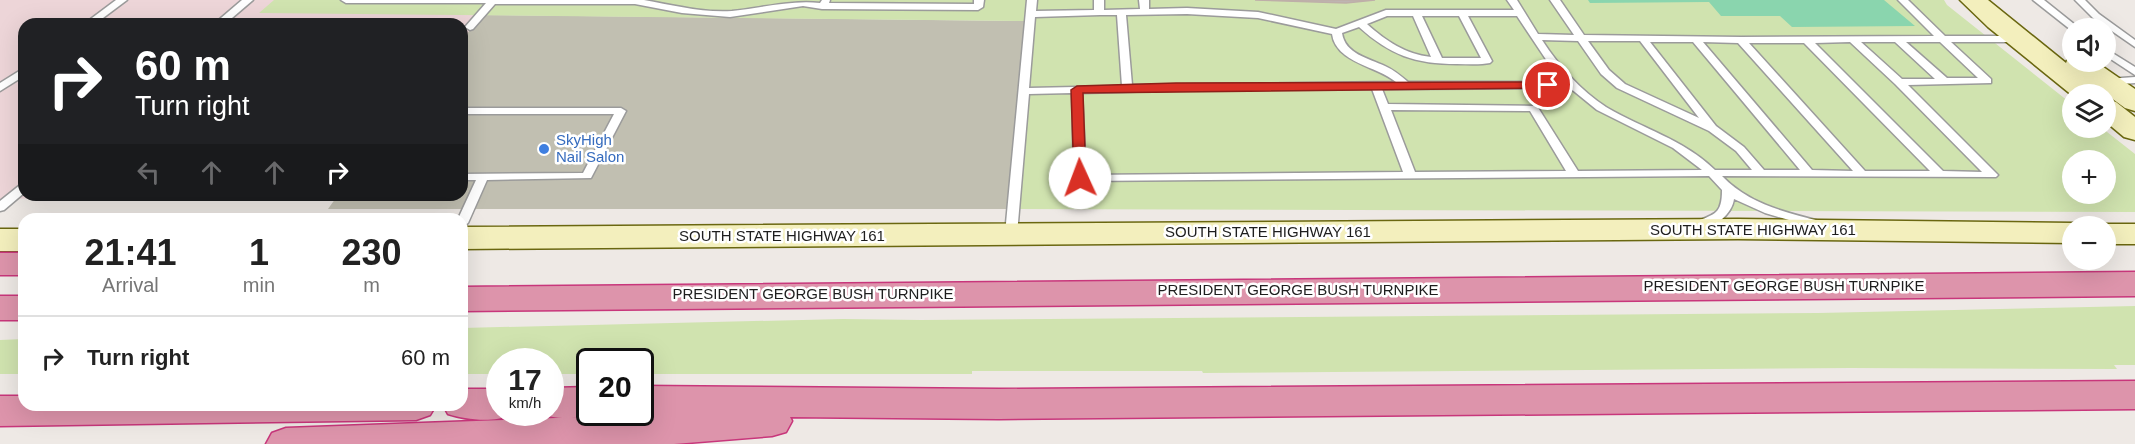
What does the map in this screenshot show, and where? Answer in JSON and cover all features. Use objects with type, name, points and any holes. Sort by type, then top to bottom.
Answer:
[{"type":"highway","points":[[0,264],[18,264]]},
{"type":"highway","name":"PRESIDENT GEORGE BUSH TURNPIKE","points":[[468,299],[2135,284]]},
{"type":"highway","points":[[468,285],[613,296]]},
{"type":"highway","points":[[0,308],[18,308]]},
{"type":"highway","points":[[654,402],[999,404],[2135,394]]},
{"type":"highway","points":[[468,404],[486,404]]},
{"type":"highway","points":[[286,444],[671,429],[999,404]]},
{"type":"highway","points":[[0,411],[18,411]]},
{"type":"main road","points":[[1973,0],[2018,39],[2084,84]]},
{"type":"main road","points":[[2002,0],[2062,49]]},
{"type":"main road","points":[[2116,98],[2135,102]]},
{"type":"main road","points":[[2116,111],[2135,131]]},
{"type":"main road","name":"SOUTH STATE HIGHWAY 161","points":[[468,238],[1691,229],[2062,233]]},
{"type":"main road","points":[[2116,234],[2135,234]]},
{"type":"main road","points":[[0,240],[18,240]]},
{"type":"lane","points":[[96,18],[122,0]]},
{"type":"lane","points":[[226,18],[248,0]]},
{"type":"lane","points":[[346,0],[635,1],[682,10],[730,14],[803,3],[978,7],[979,0]]},
{"type":"lane","points":[[1011,234],[1032,0]]},
{"type":"lane","points":[[1099,0],[1099,13]]},
{"type":"lane","points":[[1144,0],[1145,12]]},
{"type":"lane","points":[[1512,0],[1550,61],[1571,85],[1602,109],[1687,152],[1713,173],[1728,190],[1750,202],[1778,213],[1840,230]]},
{"type":"lane","points":[[1555,0],[1605,72],[1621,86],[1713,129],[1740,149],[1761,174]]},
{"type":"lane","points":[[1899,82],[1987,81],[1903,0]]},
{"type":"lane","points":[[2038,0],[2062,19]]},
{"type":"lane","points":[[2080,0],[2096,16],[2135,44]]},
{"type":"lane","points":[[468,25],[492,1]]},
{"type":"lane","points":[[1030,14],[1187,11],[1258,15],[1337,32],[1386,13],[1520,13]]},
{"type":"lane","points":[[1120,13],[1127,88]]},
{"type":"lane","points":[[1416,13],[1438,61]]},
{"type":"lane","points":[[1361,23],[1390,48],[1413,57],[1438,61],[1487,62],[1462,13]]},
{"type":"lane","points":[[1337,32],[1337,39],[1341,46],[1353,56],[1387,71],[1406,86]]},
{"type":"lane","points":[[1535,37],[1696,40],[2018,39]]},
{"type":"lane","points":[[1643,39],[1713,129]]},
{"type":"lane","points":[[1897,39],[1944,81]]},
{"type":"lane","points":[[1696,40],[1809,174]]},
{"type":"lane","points":[[1741,40],[1862,174]]},
{"type":"lane","points":[[1807,40],[1939,174]]},
{"type":"lane","points":[[1077,90],[1080,178],[1713,173],[1992,174],[1853,40]]},
{"type":"lane","points":[[2116,59],[2135,72]]},
{"type":"lane","points":[[0,88],[18,75]]},
{"type":"lane","points":[[2116,88],[2135,80]]},
{"type":"lane","points":[[1024,91],[1127,88],[1571,85]]},
{"type":"lane","points":[[1376,86],[1410,175]]},
{"type":"lane","points":[[1384,107],[1533,108],[1574,174]]},
{"type":"lane","points":[[468,111],[621,111],[587,176],[468,177]]},
{"type":"lane","points":[[467,213],[483,177]]},
{"type":"lane","points":[[1691,229],[1723,214],[1729,205],[1728,190]]},
{"type":"lane","points":[[0,207],[18,192]]},
{"type":"shaded area","points":[[0,0],[275,0],[488,14],[468,39],[468,18],[18,18],[18,199],[0,199]]},
{"type":"shaded area","points":[[482,15],[1027,21],[1010,209],[328,209],[334,201],[468,201],[468,32]]},
{"type":"green space","points":[[274,0],[1944,0],[1947,5],[2062,96],[2062,138],[2115,138],[2135,154],[2135,212],[1010,209],[1027,21],[259,13]]},
{"type":"green space","points":[[1588,0],[1884,0],[1915,26],[1792,27],[1780,16],[1721,16],[1709,2],[1590,3]]},
{"type":"green space","points":[[2135,306],[2135,365],[2114,365],[2117,369],[1850,368],[1203,373],[1202,371],[972,371],[972,374],[654,374],[654,348],[576,348],[576,374],[564,374],[564,348],[486,348],[486,374],[468,374],[468,328],[843,319],[1818,313]]},
{"type":"green space","points":[[18,339],[18,374],[0,374],[0,340]]},
{"type":"building","points":[[1255,0],[1375,0],[1346,3]]},
{"type":"place","name":"SkyHigh Nail Salon","points":[[544,149]]},
{"type":"route","points":[[1080,178],[1077,90],[1176,87],[1548,85]]}]
